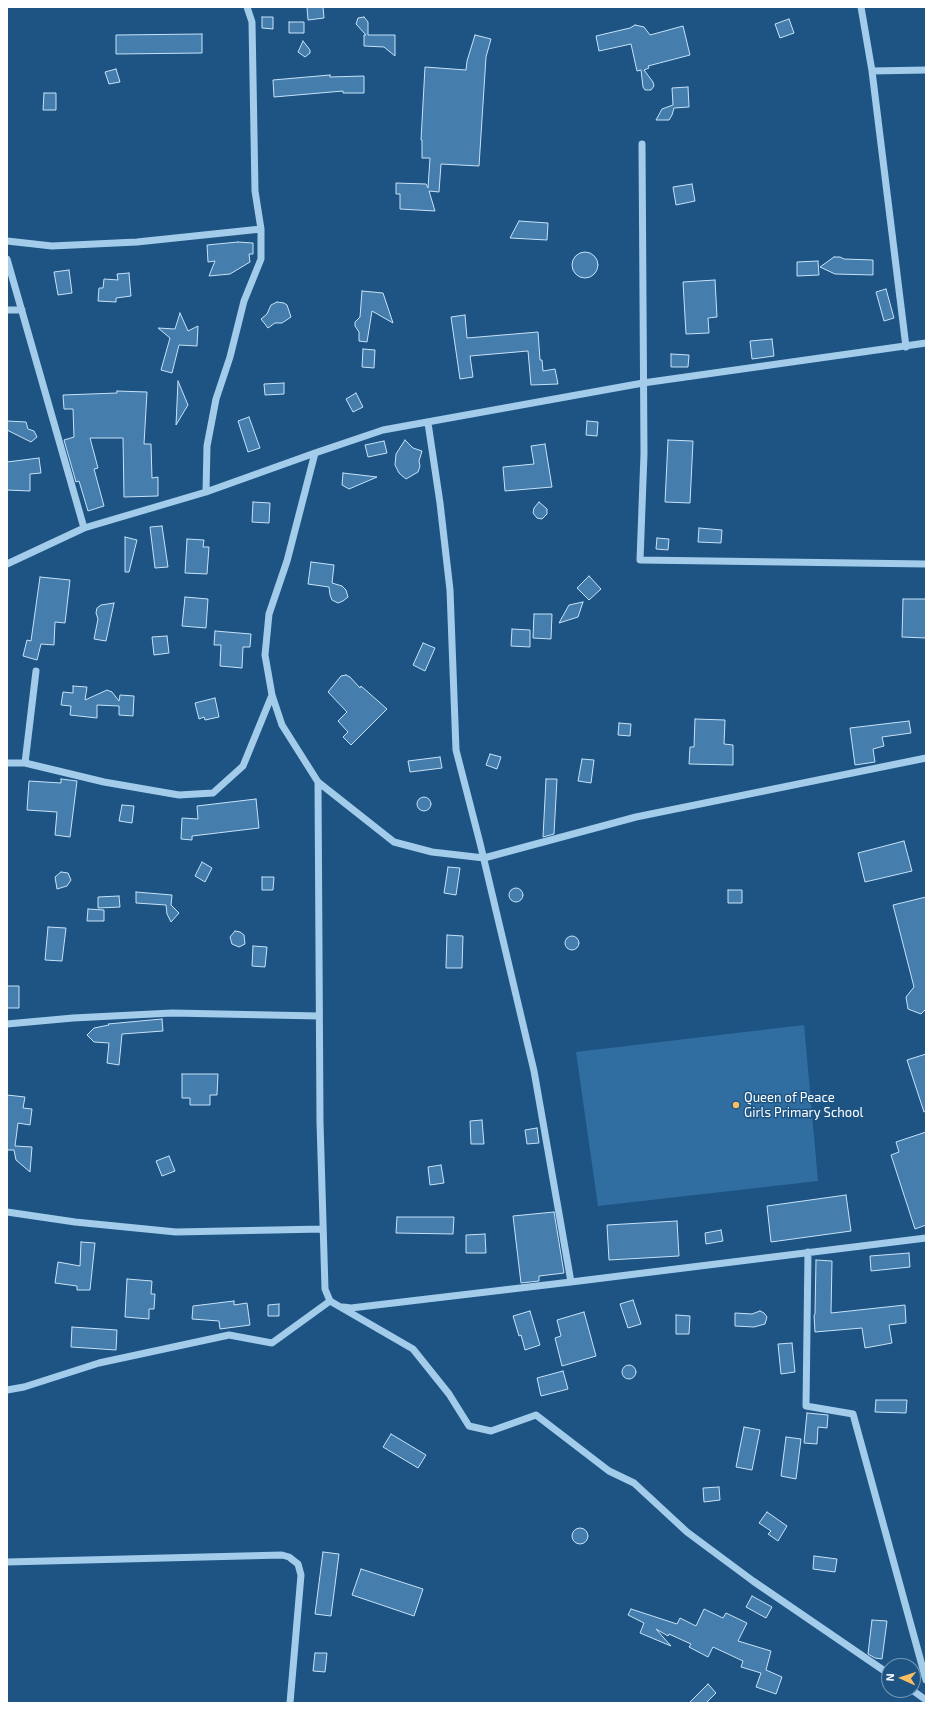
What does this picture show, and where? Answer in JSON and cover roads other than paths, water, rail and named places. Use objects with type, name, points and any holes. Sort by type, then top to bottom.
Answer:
[{"type":"street","points":[[206,492],[207,446],[216,399],[230,357],[244,300],[261,259],[261,229],[255,191],[252,22],[247,7]]},
{"type":"street","points":[[861,7],[872,71],[906,347]]},
{"type":"street","points":[[872,71],[926,70]]},
{"type":"street","points":[[642,144],[644,454],[640,560],[926,564]]},
{"type":"street","points":[[7,241],[52,246],[122,243],[261,229]]},
{"type":"street","points":[[7,259],[84,528]]},
{"type":"street","points":[[7,310],[22,310]]},
{"type":"street","points":[[7,564],[84,528],[206,492],[383,430],[643,383],[926,343]]},
{"type":"street","points":[[428,423],[440,503],[450,590],[456,750],[484,858],[534,1071],[571,1282]]},
{"type":"street","points":[[315,453],[287,561],[269,614],[265,655],[272,695],[282,725],[318,782],[394,842],[432,852],[484,858],[636,817],[926,758]]},
{"type":"street","points":[[25,763],[36,671]]},
{"type":"street","points":[[7,763],[25,763],[104,782],[179,795],[213,793],[243,766],[272,695]]},
{"type":"street","points":[[318,782],[319,1016],[323,1229],[325,1289],[330,1302],[413,1349],[449,1394],[470,1426],[491,1431],[536,1416],[609,1472],[634,1483],[687,1532],[753,1581],[881,1669]]},
{"type":"street","points":[[7,1024],[73,1018],[172,1013],[319,1016]]},
{"type":"street","points":[[7,1212],[75,1222],[176,1232],[323,1229]]},
{"type":"street","points":[[339,1306],[351,1308],[926,1238]]},
{"type":"street","points":[[808,1252],[806,1406],[854,1414],[926,1680]]},
{"type":"street","points":[[7,1390],[24,1387],[99,1363],[229,1335],[272,1343],[330,1302]]},
{"type":"street","points":[[7,1562],[274,1555],[289,1557],[298,1564],[301,1575],[290,1703]]},
{"type":"place","name":"Queen of Peace Girls Primary School","points":[[736,1105]]}]
